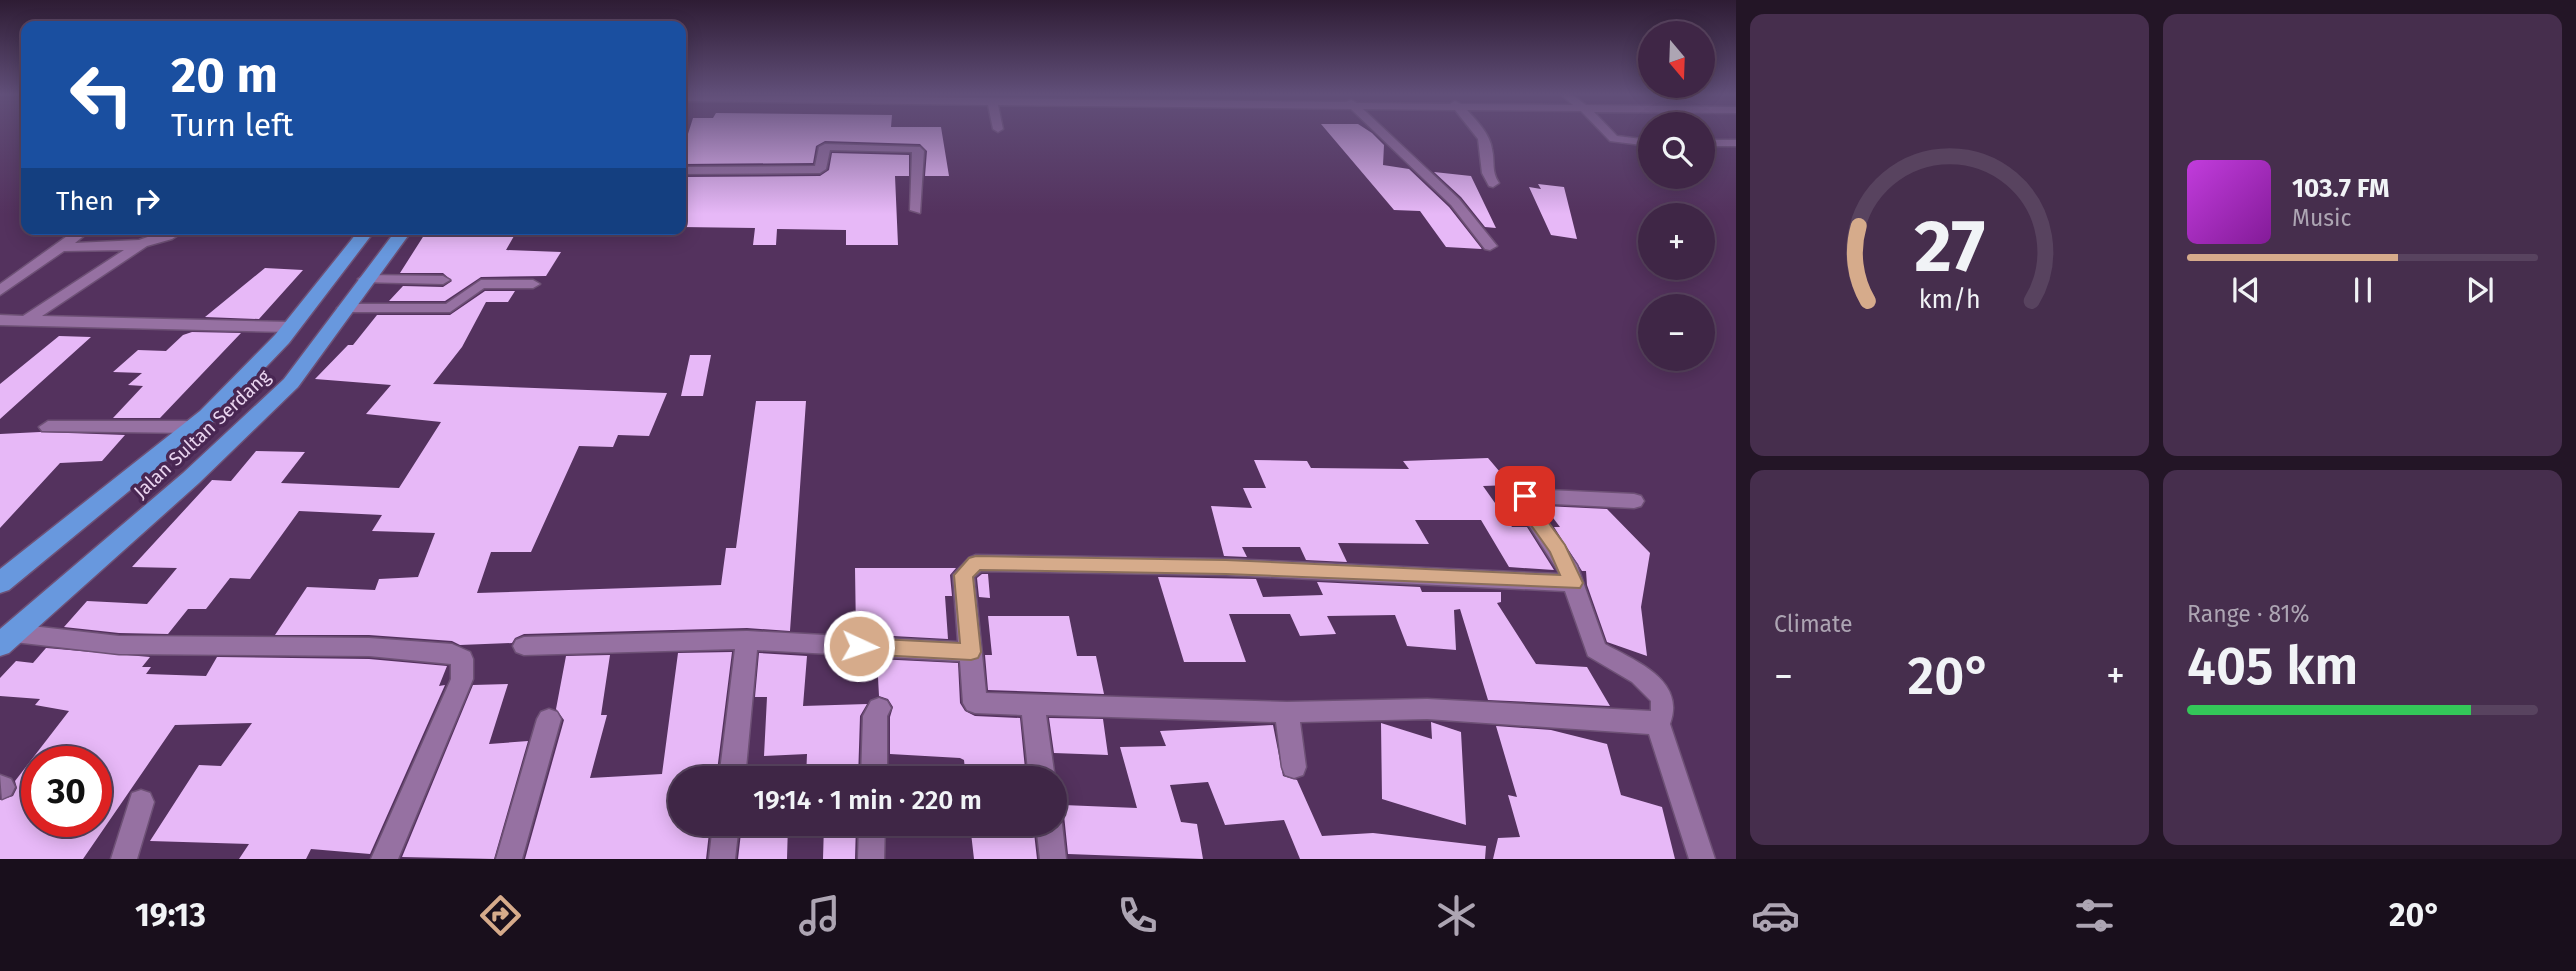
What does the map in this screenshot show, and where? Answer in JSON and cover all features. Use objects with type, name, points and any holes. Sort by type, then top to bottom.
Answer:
[{"type":"highway","name":"Jalan Sultan Serdang","points":[[0,583],[193,428],[259,365],[363,235]]},
{"type":"highway","name":"Jalan Sultan Serdang","points":[[7,639],[191,478],[270,404],[310,360],[344,308],[400,235]]},
{"type":"street","points":[[1384,134],[1455,202],[1490,246]]},
{"type":"street","points":[[1480,134],[1487,152],[1485,171],[1493,183]]},
{"type":"street","points":[[1610,134],[1614,139],[1638,142]]},
{"type":"street","points":[[1715,143],[1736,143]]},
{"type":"street","points":[[686,171],[820,169],[825,147],[916,149],[916,211]]},
{"type":"street","points":[[0,291],[78,235]]},
{"type":"street","points":[[63,247],[141,245],[169,235]]},
{"type":"street","points":[[27,320],[141,245]]},
{"type":"street","points":[[365,279],[443,279]]},
{"type":"street","points":[[344,308],[450,308],[481,284],[533,284]]},
{"type":"street","points":[[0,320],[290,327]]},
{"type":"street","points":[[48,427],[193,428]]},
{"type":"street","points":[[1634,501],[1525,496],[1523,501],[1558,550],[1573,583],[1596,650],[1640,675],[1662,697],[1663,711],[1658,724],[1702,859]]},
{"type":"street","points":[[1573,583],[1226,567],[976,563],[963,575],[975,703],[1033,707],[1287,712],[1427,709],[1658,724]]},
{"type":"street","points":[[7,639],[119,645],[369,647],[453,653],[462,659],[462,679],[384,859]]},
{"type":"street","points":[[524,646],[747,640],[971,652]]},
{"type":"street","points":[[733,766],[747,640]]},
{"type":"street","points":[[1033,707],[1040,766]]},
{"type":"street","points":[[874,766],[875,716],[879,708]]},
{"type":"street","points":[[1287,712],[1294,767]]},
{"type":"street","points":[[509,859],[549,719]]},
{"type":"street","points":[[124,859],[141,802]]},
{"type":"street","points":[[722,859],[725,836]]},
{"type":"street","points":[[871,859],[872,836]]},
{"type":"street","points":[[1050,836],[1053,859]]},
{"type":"building","points":[[688,134],[942,134],[949,176],[925,176],[927,151],[920,144],[825,141],[816,146],[813,163],[686,164]]},
{"type":"building","points":[[1330,134],[1373,134],[1384,145],[1383,165],[1409,169],[1449,207],[1482,249],[1446,247],[1420,211],[1394,210]]},
{"type":"building","points":[[832,153],[909,155],[909,176],[895,176],[898,245],[846,245],[846,230],[777,229],[776,245],[753,245],[755,228],[686,227],[686,177],[820,176],[829,170]]},
{"type":"building","points":[[1434,172],[1471,176],[1496,228],[1485,227],[1461,197]]},
{"type":"building","points":[[1538,184],[1564,187],[1577,239],[1551,235],[1529,187],[1541,189]]},
{"type":"building","points":[[424,235],[515,235],[506,250],[561,252],[546,276],[481,277],[445,301],[389,301],[403,286],[443,287],[452,281],[443,273],[400,273]]},
{"type":"building","points":[[265,268],[303,270],[259,319],[205,317]]},
{"type":"building","points":[[485,291],[515,291],[508,302],[486,302],[462,347],[433,384],[667,393],[649,436],[618,435],[613,447],[579,446],[531,552],[491,552],[477,593],[721,585],[726,548],[736,548],[756,401],[806,401],[790,631],[747,628],[524,634],[515,638],[512,643],[460,645],[452,641],[369,635],[275,635],[307,587],[375,590],[379,579],[418,577],[435,533],[372,531],[382,515],[299,511],[250,579],[230,578],[206,609],[188,609],[168,634],[119,633],[64,627],[87,601],[147,604],[177,568],[132,567],[212,480],[231,481],[256,451],[305,452],[281,483],[399,488],[441,422],[366,414],[391,385],[315,379],[348,345],[353,345],[377,315],[450,315]]},
{"type":"building","points":[[192,332],[241,333],[160,418],[113,418],[143,386],[128,385],[142,373],[113,372],[138,350],[166,351],[183,335]]},
{"type":"building","points":[[59,336],[91,337],[0,419],[0,384]]},
{"type":"building","points":[[690,355],[711,355],[703,396],[681,396]]},
{"type":"building","points":[[40,432],[125,435],[102,461],[60,463],[0,528],[0,434]]},
{"type":"building","points":[[1488,458],[1511,485],[1483,486],[1512,527],[1527,527],[1554,570],[1509,567],[1481,520],[1415,520],[1429,544],[1338,543],[1347,562],[1306,560],[1300,547],[1242,547],[1247,557],[1224,556],[1211,506],[1252,508],[1243,488],[1266,488],[1254,460],[1307,461],[1311,468],[1409,469],[1403,461]]},
{"type":"building","points":[[1544,506],[1607,509],[1650,553],[1641,607],[1647,656],[1607,642],[1587,585],[1586,571],[1582,571],[1554,527],[1560,527]]},
{"type":"building","points":[[855,568],[956,568],[950,575],[952,596],[945,596],[948,639],[856,634]]},
{"type":"building","points":[[988,574],[990,598],[979,597],[977,578]]},
{"type":"building","points":[[1158,577],[1256,579],[1263,597],[1323,595],[1317,582],[1420,587],[1422,592],[1501,592],[1501,602],[1497,603],[1536,664],[1587,667],[1610,706],[1488,700],[1460,609],[1454,610],[1456,650],[1407,646],[1395,615],[1327,616],[1336,634],[1300,636],[1290,614],[1229,614],[1246,662],[1184,662]]},
{"type":"building","points":[[988,616],[1069,616],[1077,656],[1096,656],[1104,694],[988,690],[985,655],[992,655]]},
{"type":"building","points":[[46,648],[150,657],[142,667],[151,667],[146,674],[206,676],[217,657],[369,659],[447,666],[439,686],[445,685],[370,854],[311,849],[306,859],[239,859],[249,844],[150,841],[199,765],[221,766],[252,723],[175,725],[112,817],[112,746],[42,746],[69,711],[35,705],[40,699],[0,696],[0,678],[16,661],[33,663]]},
{"type":"building","points":[[732,652],[718,766],[668,766],[668,836],[709,836],[706,859],[525,859],[564,720],[556,709],[566,656],[610,655],[601,715],[607,715],[590,778],[662,774],[678,653]]},
{"type":"building","points":[[759,653],[807,656],[803,706],[867,704],[860,716],[858,766],[807,766],[807,754],[764,756],[767,697],[755,697]]},
{"type":"building","points":[[877,659],[958,663],[960,703],[965,711],[975,716],[1020,718],[1025,766],[965,766],[964,760],[960,758],[890,754],[890,717],[893,707],[888,699],[879,696]]},
{"type":"building","points":[[508,684],[489,744],[528,741],[494,859],[402,857],[473,685]]},
{"type":"building","points":[[1049,718],[1103,719],[1108,755],[1054,753]]},
{"type":"building","points":[[1431,722],[1461,732],[1466,825],[1382,799],[1381,723],[1432,739]]},
{"type":"building","points":[[1273,725],[1283,776],[1297,780],[1322,836],[1373,833],[1486,846],[1485,859],[1300,859],[1284,820],[1225,825],[1208,782],[1170,785],[1181,822],[1197,824],[1203,859],[1068,854],[1067,805],[1137,808],[1120,747],[1166,746],[1160,731]]},
{"type":"building","points":[[1496,726],[1551,730],[1607,744],[1621,795],[1662,807],[1675,859],[1493,859],[1498,838],[1520,837],[1508,795],[1517,797]]},
{"type":"building","points":[[21,773],[21,837],[98,837],[83,859],[0,859],[0,800],[13,796],[17,788],[15,781]]},
{"type":"building","points":[[741,836],[788,836],[787,859],[738,859]]},
{"type":"building","points":[[824,836],[856,836],[855,859],[823,859]]},
{"type":"building","points":[[971,836],[1034,836],[1037,859],[974,859]]},
{"type":"route","points":[[859,646],[971,652],[963,575],[968,567],[982,562],[1226,567],[1573,583],[1558,550],[1523,501],[1525,496]]}]
